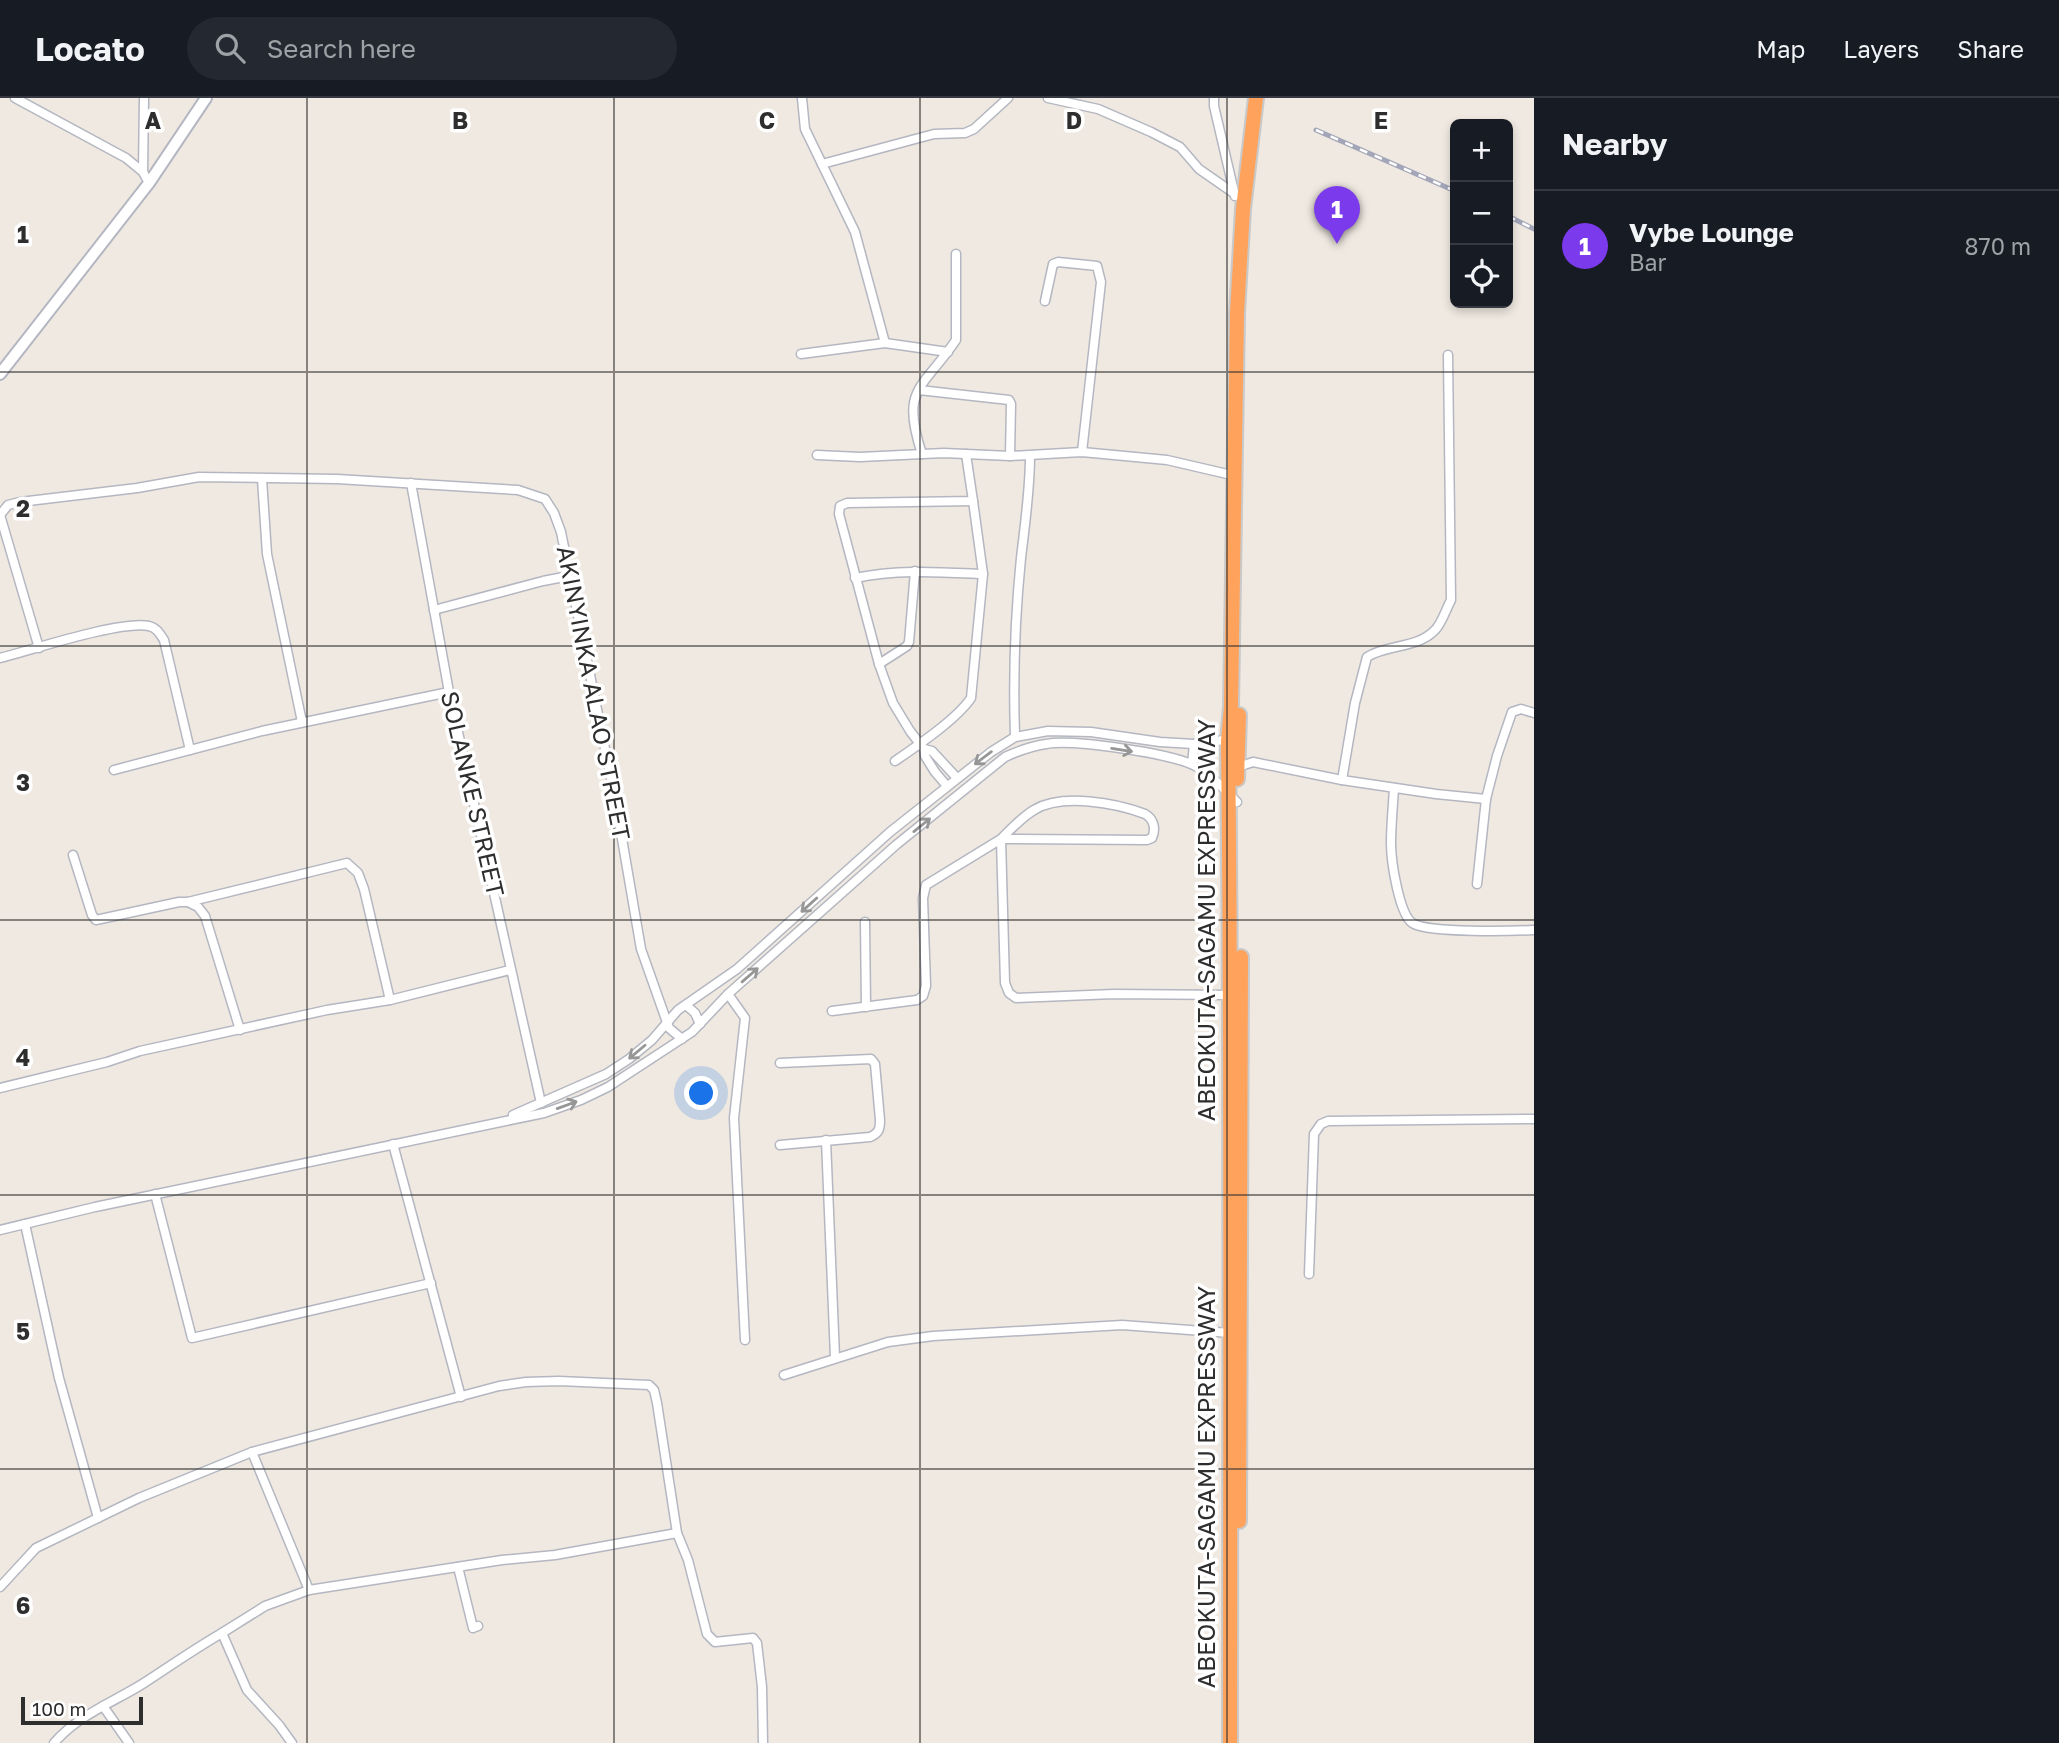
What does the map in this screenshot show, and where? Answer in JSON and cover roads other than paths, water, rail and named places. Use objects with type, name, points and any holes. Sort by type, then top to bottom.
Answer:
[{"type":"highway","name":"ABEOKUTA-SAGAMU EXPRESSWAY","points":[[1238,1743],[1241,1122],[1233,798],[1238,767],[1231,707],[1237,313],[1256,98]]},
{"type":"highway","name":"ABEOKUTA-SAGAMU EXPRESSWAY","points":[[1230,1743],[1230,995],[1233,739],[1247,211],[1265,98]]},
{"type":"street","points":[[15,98],[126,158],[143,172],[149,183]]},
{"type":"street","points":[[143,172],[144,98]]},
{"type":"street","points":[[0,374],[149,183],[206,98]]},
{"type":"street","points":[[802,98],[805,129],[855,232],[884,343]]},
{"type":"street","points":[[822,164],[934,134],[965,133],[974,129],[1008,98]]},
{"type":"street","points":[[1048,98],[1098,109],[1180,147],[1199,169],[1234,194],[1247,211]]},
{"type":"street","points":[[1214,98],[1234,194]]},
{"type":"street","points":[[922,454],[912,419],[912,407],[932,369],[956,340],[956,254]]},
{"type":"street","points":[[1045,301],[1053,264],[1058,262],[1097,266],[1101,282],[1082,452]]},
{"type":"street","points":[[801,354],[884,343],[948,352]]},
{"type":"street","points":[[1342,780],[1355,703],[1367,657],[1376,651],[1407,646],[1434,631],[1451,600],[1448,355]]},
{"type":"street","points":[[919,390],[1009,400],[1010,456]]},
{"type":"street","points":[[817,455],[1030,456],[1082,452],[1167,460],[1236,476]]},
{"type":"street","points":[[895,761],[922,746],[971,698],[983,574],[966,454]]},
{"type":"street","points":[[1015,737],[1016,622],[1030,493],[1030,456]]},
{"type":"street","name":"AKINYINKA ALAO STREET","points":[[39,648],[0,515],[8,505],[44,497],[137,488],[199,477],[411,483],[518,490],[545,499],[561,532],[615,798],[639,939],[654,990],[671,1032],[682,1040]]},
{"type":"street","points":[[262,479],[267,554],[302,722]]},
{"type":"street","name":"SOLANKE STREET","points":[[411,483],[449,692],[541,1103]]},
{"type":"street","points":[[947,786],[935,772],[922,746],[893,703],[879,664],[839,514],[840,506],[847,503],[973,501]]},
{"type":"street","points":[[855,578],[883,572],[915,571],[983,574]]},
{"type":"street","points":[[879,664],[909,642],[915,571]]},
{"type":"street","points":[[434,610],[569,576]]},
{"type":"street","points":[[0,658],[123,626],[150,626],[158,630],[167,652],[190,750]]},
{"type":"street","points":[[114,770],[302,722],[449,692]]},
{"type":"street","points":[[1477,884],[1486,799],[1497,756],[1512,712],[1521,709],[1534,713]]},
{"type":"street","points":[[500,1121],[606,1074],[629,1059],[652,1040],[667,1021],[737,969],[890,832],[957,778],[1015,737],[1048,731],[1091,732],[1194,744],[1233,739]]},
{"type":"street","points":[[1158,756],[1160,742]]},
{"type":"street","points":[[0,1230],[155,1194],[544,1113],[581,1100],[608,1087],[682,1040],[729,994],[896,845],[1005,757],[1019,751],[1049,743],[1089,745],[1158,756],[1192,764],[1208,774],[1233,798]]},
{"type":"street","points":[[1192,764],[1194,744]]},
{"type":"street","points":[[922,746],[932,751],[957,778]]},
{"type":"street","points":[[1238,767],[1253,762],[1342,780],[1486,799]]},
{"type":"street","points":[[1394,788],[1391,844],[1404,914],[1413,924],[1471,930],[1534,930]]},
{"type":"street","points":[[832,1012],[917,1000],[923,996],[926,986],[923,898],[926,885],[1001,839],[1031,811],[1042,806],[1086,801],[1135,810],[1151,817],[1154,822],[1154,835],[1147,840],[1001,839]]},
{"type":"street","points":[[1001,839],[1005,983],[1009,993],[1016,998],[1114,994],[1230,995]]},
{"type":"street","points":[[73,855],[92,915],[96,920],[188,902],[347,863],[358,873],[364,889],[390,1000]]},
{"type":"street","points":[[188,902],[205,916],[240,1030]]},
{"type":"street","points":[[865,922],[866,1007]]},
{"type":"street","points":[[0,1088],[107,1062],[140,1051],[327,1010],[390,1000],[510,970]]},
{"type":"street","points":[[729,994],[746,1018],[734,1118],[745,1340]]},
{"type":"street","points":[[686,1005],[695,1013],[700,1024]]},
{"type":"street","points":[[779,1063],[871,1059],[875,1064],[880,1129],[876,1135],[870,1137],[780,1145]]},
{"type":"street","points":[[1309,1274],[1314,1134],[1321,1124],[1328,1121],[1534,1119]]},
{"type":"street","points":[[826,1140],[835,1357]]},
{"type":"street","points":[[393,1144],[461,1397]]},
{"type":"street","points":[[155,1194],[192,1338],[431,1283]]},
{"type":"street","points":[[25,1224],[58,1378],[98,1518]]},
{"type":"street","points":[[784,1374],[888,1342],[933,1336],[1122,1325],[1230,1333]]},
{"type":"street","points":[[0,1587],[36,1548],[139,1498],[252,1452],[499,1386],[527,1382],[649,1385],[657,1403],[677,1533],[688,1560],[707,1634],[715,1642],[753,1638],[757,1643],[762,1687],[763,1743]]},
{"type":"street","points":[[252,1452],[309,1590]]},
{"type":"street","points":[[54,1743],[64,1731],[265,1606],[309,1590],[555,1555],[677,1533]]},
{"type":"street","points":[[458,1567],[473,1628],[478,1626]]},
{"type":"street","points":[[222,1633],[247,1690],[292,1743]]},
{"type":"street","points":[[103,1706],[129,1743]]},
{"type":"railway","points":[[1316,130],[1450,189]]},
{"type":"railway","points":[[1513,218],[1534,229]]},
{"type":"place","name":"Vybe Lounge","points":[[1337,244]]}]
